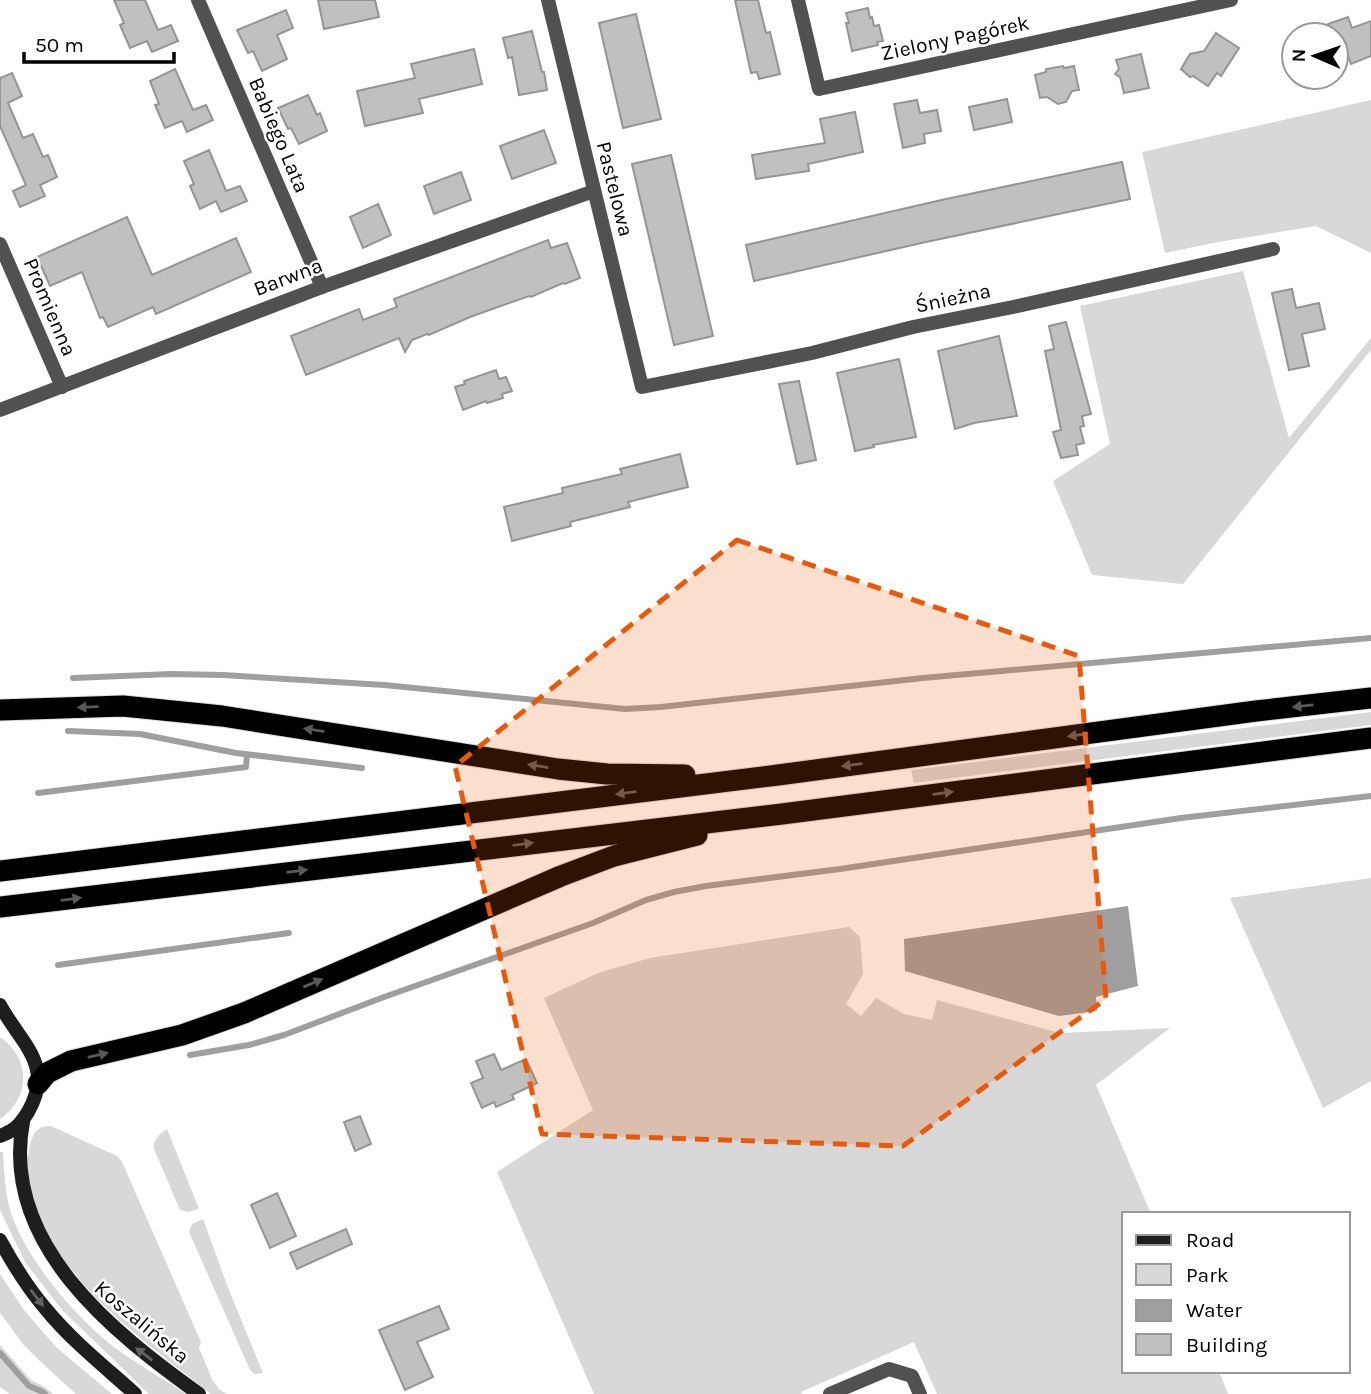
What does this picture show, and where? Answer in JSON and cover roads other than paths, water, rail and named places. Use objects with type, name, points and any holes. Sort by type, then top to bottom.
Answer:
[{"type":"highway","points":[[0,871],[778,775],[1371,698]]},
{"type":"highway","points":[[0,710],[123,706],[222,716],[558,769],[607,774],[778,775]]},
{"type":"highway","points":[[2,907],[782,814],[1371,738]]},
{"type":"highway","points":[[38,1084],[47,1073],[71,1061],[182,1035],[244,1013],[561,876],[614,856],[782,814]]},
{"type":"main road","points":[[0,1005],[32,1054],[37,1067],[38,1084]]},
{"type":"main road","name":"Koszalińska","points":[[38,1084],[32,1106],[23,1122],[16,1150],[17,1182],[27,1221],[36,1240],[58,1274],[110,1328],[199,1394]]},
{"type":"main road","points":[[0,1136],[23,1122]]},
{"type":"main road","points":[[0,1240],[45,1309],[135,1394]]},
{"type":"street","name":"Pastelowa","points":[[548,0],[642,387]]},
{"type":"street","name":"Zielony Pagórek","points":[[798,0],[819,89],[1231,0]]},
{"type":"street","name":"Babiego Lata","points":[[204,2],[322,287]]},
{"type":"street","name":"Barwna","points":[[0,410],[322,287],[594,191]]},
{"type":"street","name":"Promienna","points":[[0,244],[62,387]]},
{"type":"street","name":"Śnieżna","points":[[642,387],[812,353],[913,327],[1273,249]]},
{"type":"street","points":[[830,1394],[888,1369],[912,1376],[920,1394]]},
{"type":"water","points":[[1128,906],[1138,986],[1096,997],[1097,1011],[1059,1016],[905,971],[904,939]]},
{"type":"waterway","points":[[73,678],[223,675],[384,685],[625,709],[923,678],[1371,638]]},
{"type":"waterway","points":[[68,731],[140,734],[236,753],[362,768]]},
{"type":"waterway","points":[[38,793],[246,767],[247,755]]},
{"type":"waterway","points":[[190,1055],[249,1045],[284,1035],[593,923],[646,900],[674,892],[1181,818],[1371,796]]},
{"type":"waterway","points":[[58,965],[289,933]]},
{"type":"waterway","points":[[0,1353],[29,1386],[45,1394]]}]
